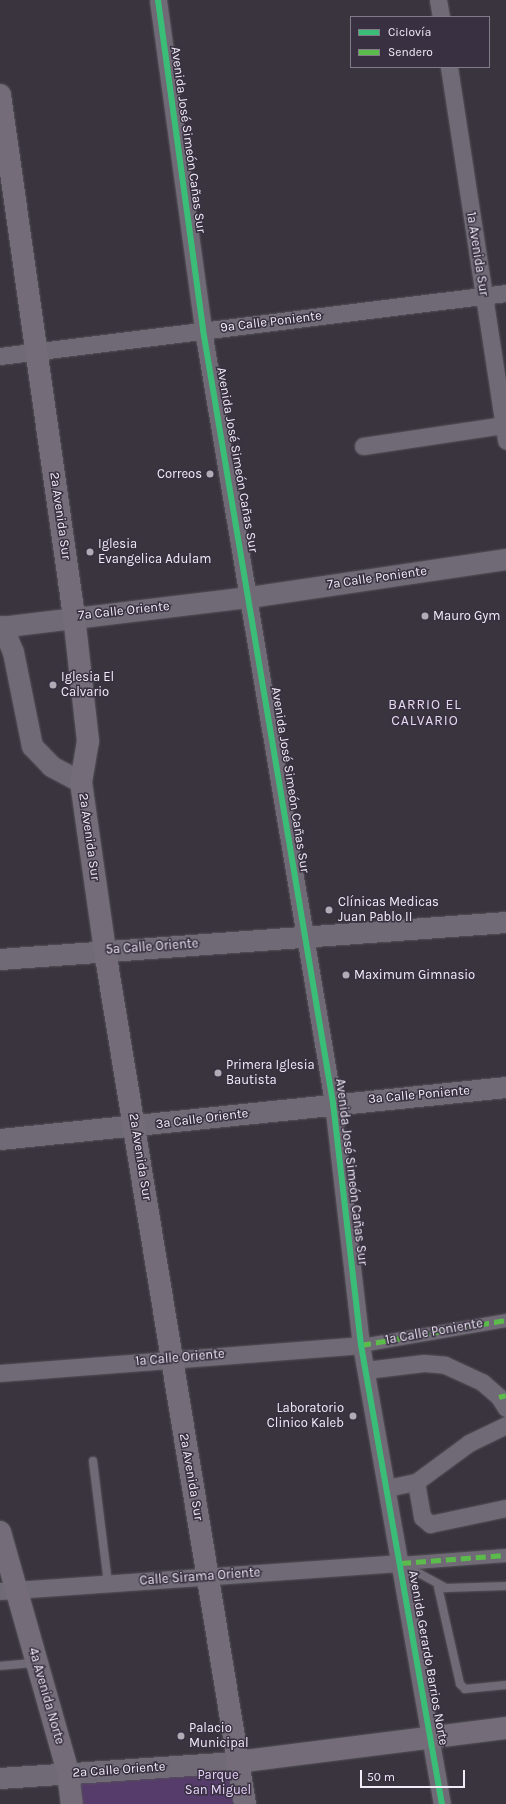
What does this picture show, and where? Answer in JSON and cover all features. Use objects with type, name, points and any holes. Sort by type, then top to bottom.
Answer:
[{"type":"main road","name":"2a Avenida Sur","points":[[0,95],[5,164],[36,351],[74,616],[88,741],[81,782],[105,951],[136,1127],[170,1359],[209,1577]]},
{"type":"main road","name":"4a Avenida Norte","points":[[0,1532],[8,1590],[36,1663],[68,1774],[72,1804]]},
{"type":"main road","points":[[209,1577],[237,1762],[245,1804]]},
{"type":"main road","name":"2a Calle Oriente","points":[[237,1762],[430,1736],[506,1728]]},
{"type":"street","name":"Avenida José Simeón Cañas Sur","points":[[158,0],[204,330],[333,1103],[361,1345],[401,1563]]},
{"type":"street","points":[[438,0],[441,16]]},
{"type":"street","name":"1a Avenida Sur","points":[[449,68],[505,433]]},
{"type":"street","name":"9a Calle Poniente","points":[[0,356],[506,294]]},
{"type":"street","points":[[363,446],[505,433]]},
{"type":"street","name":"7a Calle Poniente","points":[[249,597],[506,559]]},
{"type":"street","name":"7a Calle Oriente","points":[[1,627],[74,616],[249,597]]},
{"type":"street","points":[[1,627],[13,652],[32,746],[52,766],[81,782]]},
{"type":"street","name":"5a Calle Oriente","points":[[0,959],[304,935],[506,922]]},
{"type":"street","name":"3a Calle Poniente","points":[[333,1103],[506,1087]]},
{"type":"street","name":"3a Calle Oriente","points":[[0,1139],[136,1127],[333,1103]]},
{"type":"street","name":"1a Calle Poniente","points":[[361,1345],[506,1320]]},
{"type":"street","name":"1a Calle Oriente","points":[[0,1373],[361,1345]]},
{"type":"street","points":[[366,1370],[424,1363],[445,1366],[465,1372],[504,1400]]},
{"type":"street","points":[[387,1488],[416,1482],[469,1443],[506,1425]]},
{"type":"street","points":[[416,1482],[422,1517],[430,1524],[506,1508]]},
{"type":"street","points":[[401,1563],[506,1555]]},
{"type":"street","name":"Calle Sirama Oriente","points":[[8,1590],[401,1563]]},
{"type":"street","name":"Avenida Gerardo Barrios Norte","points":[[401,1563],[442,1804]]},
{"type":"street","name":"2a Calle Oriente","points":[[0,1778],[237,1762]]},
{"type":"lane","points":[[93,1461],[108,1583]]},
{"type":"lane","points":[[401,1563],[418,1570],[438,1587],[460,1684],[465,1689],[506,1686]]},
{"type":"lane","points":[[438,1587],[506,1586]]},
{"type":"lane","points":[[0,1666],[36,1663]]},
{"type":"green space","name":"Parque San Miguel","points":[[237,1762],[245,1804],[72,1804],[68,1773]]},
{"type":"marked path","points":[[361,1345],[506,1320]]},
{"type":"marked path","points":[[499,1397],[506,1395]]},
{"type":"marked path","points":[[401,1563],[506,1555]]},
{"type":"cycle path","points":[[158,0],[203,330],[333,1103],[361,1345],[442,1804]]},
{"type":"place","name":"Correos","points":[[210,474]]},
{"type":"place","name":"Iglesia Evangelica Adulam","points":[[90,552]]},
{"type":"place","name":"Mauro Gym","points":[[425,616]]},
{"type":"place","name":"Iglesia El Calvario","points":[[53,685]]},
{"type":"place","name":"Clínicas Medicas Juan Pablo II","points":[[329,910]]},
{"type":"place","name":"Maximum Gimnasio","points":[[346,975]]},
{"type":"place","name":"Primera Iglesia Bautista","points":[[218,1073]]},
{"type":"place","name":"Laboratorio Clinico Kaleb","points":[[353,1416]]},
{"type":"place","name":"Palacio Municipal","points":[[181,1736]]},
{"type":"district","name":"BARRIO EL CALVARIO","points":[[425,714]]}]
